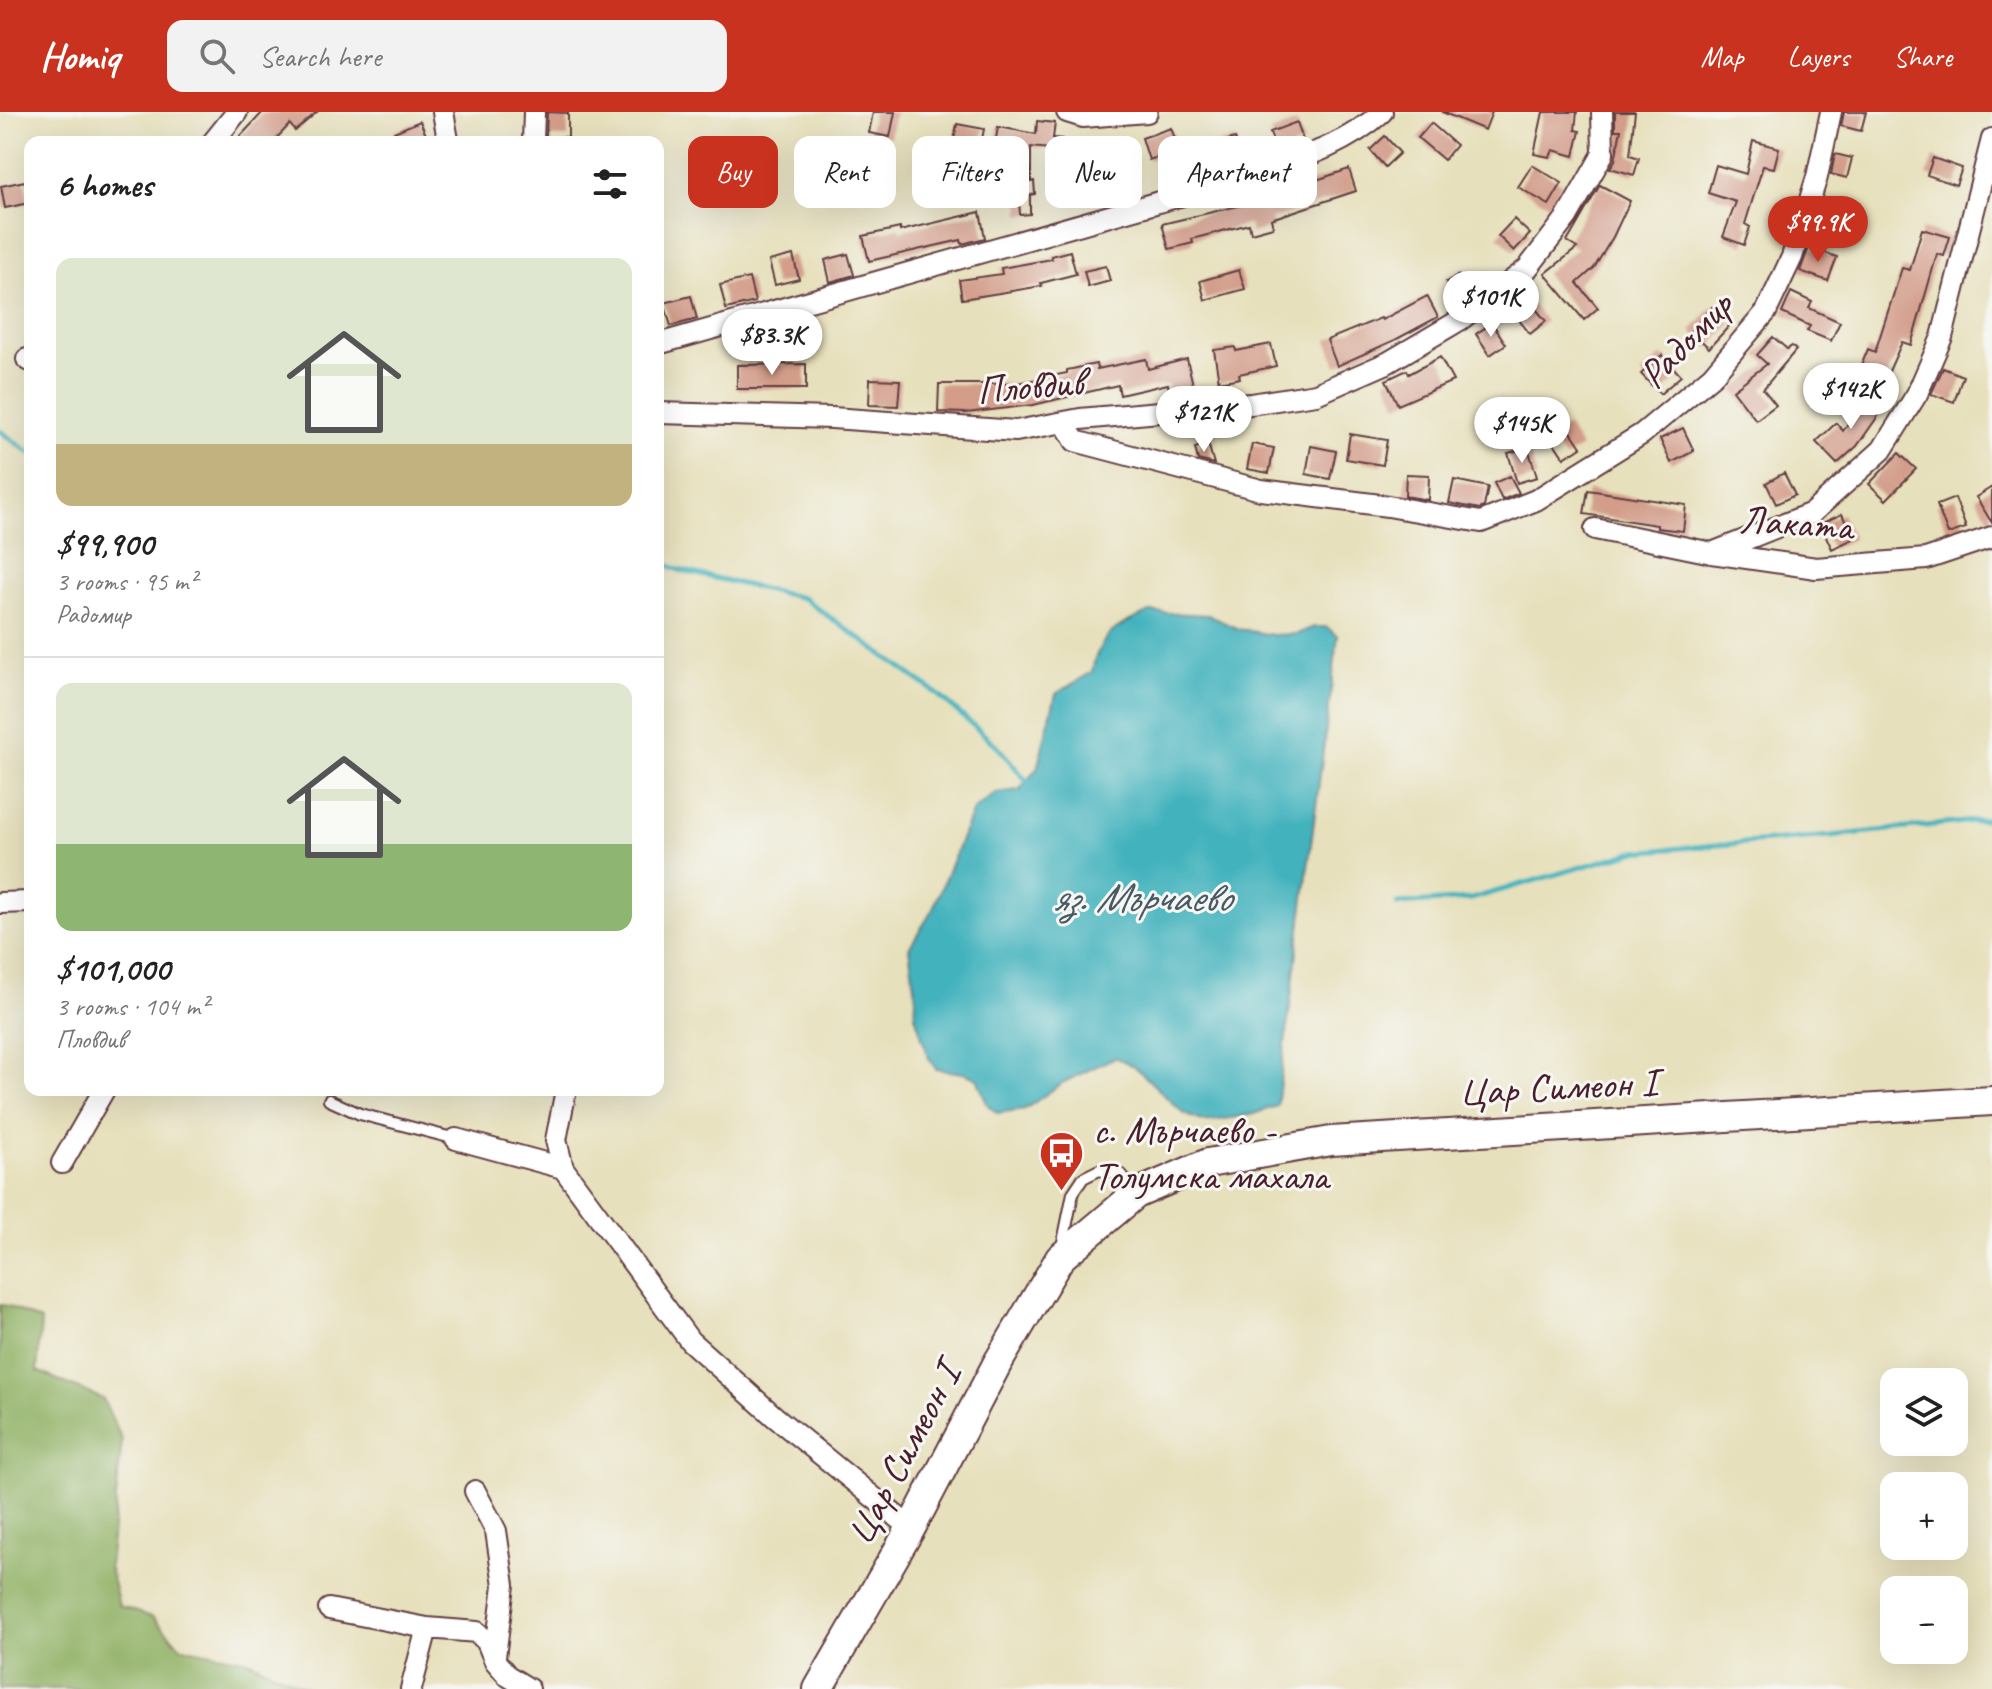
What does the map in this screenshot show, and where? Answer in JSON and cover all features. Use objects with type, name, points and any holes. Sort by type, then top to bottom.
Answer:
[{"type":"street","points":[[218,136],[237,112]]},
{"type":"street","points":[[443,112],[447,136]]},
{"type":"street","points":[[533,136],[534,112]]},
{"type":"street","points":[[1067,112],[1083,117],[1147,112]]},
{"type":"street","points":[[664,342],[1240,179],[1333,146],[1356,133],[1382,112]]},
{"type":"street","name":"Пловдив","points":[[664,413],[832,418],[1016,431],[1064,422],[1174,409],[1251,404],[1316,394],[1387,363],[1460,320],[1527,269],[1567,217],[1603,154],[1602,112]]},
{"type":"street","name":"Радомир","points":[[1064,422],[1075,441],[1261,490],[1388,506],[1481,522],[1536,500],[1642,434],[1712,376],[1766,312],[1792,257],[1817,177],[1831,112]]},
{"type":"street","points":[[1712,553],[1812,513],[1882,450],[1917,394],[1942,337],[1992,139]]},
{"type":"street","name":"Лаката","points":[[1595,529],[1712,553],[1816,568],[1926,559],[1992,537]]},
{"type":"street","points":[[0,903],[24,902]]},
{"type":"street","points":[[62,1163],[101,1096]]},
{"type":"street","points":[[565,1096],[556,1140],[563,1168],[690,1341],[775,1417],[911,1528]]},
{"type":"street","name":"Цар Симеон I","points":[[818,1689],[911,1528],[997,1364],[1060,1258],[1136,1194],[1208,1163],[1331,1141],[1992,1101]]},
{"type":"street","points":[[456,1139],[563,1168]]},
{"type":"street","points":[[475,1491],[496,1531],[504,1585],[495,1661]]},
{"type":"street","points":[[329,1609],[427,1628],[477,1632],[487,1642],[495,1661],[508,1676],[529,1689]]},
{"type":"street","points":[[411,1689],[427,1628]]},
{"type":"lane","points":[[329,1100],[360,1114],[456,1139]]},
{"type":"lane","points":[[1060,1258],[1073,1193],[1083,1178],[1099,1170],[1122,1175],[1136,1194]]},
{"type":"green space","points":[[0,1305],[41,1321],[37,1371],[103,1399],[122,1440],[109,1566],[119,1606],[153,1617],[181,1647],[248,1660],[310,1689],[0,1689]]},
{"type":"water","name":"яз. Мърчаево","points":[[1150,612],[1208,615],[1238,629],[1273,635],[1297,634],[1314,627],[1326,627],[1338,636],[1277,1106],[1250,1115],[1205,1122],[1184,1114],[1134,1066],[1115,1057],[1062,1083],[1025,1109],[997,1113],[987,1104],[977,1078],[936,1069],[928,1056],[915,1015],[916,998],[909,948],[932,911],[973,810],[996,793],[1019,790],[1037,769],[1056,694],[1092,672],[1099,649],[1111,633]]},
{"type":"building","points":[[263,112],[317,112],[295,131],[290,124],[279,136],[241,136]]},
{"type":"building","points":[[547,112],[568,113],[568,136],[546,136]]},
{"type":"building","points":[[873,112],[895,112],[890,136],[869,133]]},
{"type":"building","points":[[1442,112],[1492,112],[1485,130]]},
{"type":"building","points":[[1543,112],[1577,112],[1575,130],[1580,131],[1574,156],[1553,150],[1550,157],[1534,154]]},
{"type":"building","points":[[1615,112],[1635,112],[1630,155],[1639,158],[1634,175],[1610,168],[1615,160],[1621,130],[1615,130]]},
{"type":"building","points":[[1844,112],[1866,112],[1861,131],[1841,126]]},
{"type":"building","points":[[420,121],[426,136],[396,136],[394,132]]},
{"type":"building","points":[[1037,121],[1055,123],[1053,136],[1045,136],[1045,148],[1031,147],[1031,182],[1034,181],[1035,194],[1030,195],[1030,214],[1020,215],[1020,208],[1029,208],[1029,136],[996,136],[998,127],[1036,134]]},
{"type":"building","points":[[1297,122],[1302,136],[1271,136],[1270,132]]},
{"type":"building","points":[[1431,123],[1456,145],[1444,160],[1418,138]]},
{"type":"building","points":[[957,124],[984,129],[983,136],[955,136]]},
{"type":"building","points":[[1171,128],[1174,136],[1158,136],[1158,157],[1149,160],[1142,138]]},
{"type":"building","points":[[1385,136],[1400,153],[1385,167],[1370,150]]},
{"type":"building","points":[[1753,141],[1779,148],[1774,168],[1763,166],[1745,224],[1750,227],[1744,245],[1723,237],[1736,202],[1708,193],[1716,165],[1746,174]]},
{"type":"building","points":[[1835,154],[1852,158],[1847,178],[1831,174]]},
{"type":"building","points":[[1933,158],[1962,168],[1956,185],[1927,175]]},
{"type":"building","points":[[1532,165],[1562,183],[1549,205],[1518,187]]},
{"type":"building","points":[[1349,169],[1356,191],[1317,204],[1317,180]]},
{"type":"building","points":[[24,181],[24,204],[5,208],[1,186]]},
{"type":"building","points":[[1600,185],[1630,201],[1594,268],[1577,283],[1598,308],[1584,320],[1545,274],[1577,248],[1567,242]]},
{"type":"building","points":[[1823,200],[1843,205],[1836,229],[1816,224]]},
{"type":"building","points":[[1229,208],[1304,208],[1271,219],[1273,227],[1251,233],[1249,224],[1192,239],[1193,243],[1169,249],[1162,224]]},
{"type":"building","points":[[980,212],[985,238],[962,244],[961,240],[869,261],[863,236],[900,228],[900,231]]},
{"type":"building","points":[[1514,219],[1530,234],[1514,251],[1498,236]]},
{"type":"building","points":[[1922,229],[1950,237],[1944,256],[1937,254],[1911,345],[1902,342],[1881,389],[1856,378],[1868,349],[1875,352],[1902,268],[1910,270]]},
{"type":"building","points":[[1809,247],[1837,257],[1828,281],[1800,271]]},
{"type":"building","points":[[1070,251],[1076,274],[1041,283],[1042,286],[962,299],[959,280],[1002,274],[1001,268],[1052,259],[1051,256]]},
{"type":"building","points":[[848,254],[854,275],[830,282],[825,260]]},
{"type":"building","points":[[793,255],[799,279],[775,285],[769,261]]},
{"type":"building","points":[[1106,266],[1110,281],[1088,287],[1084,271]]},
{"type":"building","points":[[1239,270],[1245,289],[1205,300],[1200,281]]},
{"type":"building","points":[[1458,275],[1472,295],[1460,302],[1446,282]]},
{"type":"building","points":[[749,278],[755,302],[726,309],[720,285]]},
{"type":"building","points":[[1791,292],[1812,302],[1809,308],[1840,322],[1831,341],[1807,331],[1810,326],[1782,313]]},
{"type":"building","points":[[691,296],[697,319],[671,326],[664,303]]},
{"type":"building","points":[[1427,296],[1438,317],[1337,366],[1327,340],[1382,320]]},
{"type":"building","points":[[1531,303],[1546,321],[1530,334],[1516,316]]},
{"type":"building","points":[[1712,307],[1731,324],[1709,348],[1691,331]]},
{"type":"building","points":[[1492,323],[1506,344],[1490,355],[1476,334]]},
{"type":"building","points":[[1773,337],[1787,349],[1792,346],[1796,350],[1763,389],[1776,405],[1756,420],[1733,390],[1767,364],[1757,355]]},
{"type":"building","points":[[1271,344],[1276,366],[1219,382],[1214,350],[1235,347],[1236,351]]},
{"type":"building","points":[[1662,355],[1681,376],[1660,394],[1641,374]]},
{"type":"building","points":[[1440,357],[1453,381],[1398,405],[1386,380],[1407,370],[1409,374]]},
{"type":"building","points":[[1146,359],[1148,369],[1187,359],[1193,385],[1169,391],[1168,384],[1120,395],[1118,385],[1033,405],[966,413],[938,412],[939,384],[1013,384],[1096,364],[1097,369]]},
{"type":"building","points":[[806,364],[806,389],[737,389],[737,365]]},
{"type":"building","points":[[1943,368],[1963,376],[1954,402],[1931,394]]},
{"type":"building","points":[[870,379],[900,380],[898,406],[869,405]]},
{"type":"building","points":[[1869,395],[1885,406],[1857,446],[1837,464],[1816,442],[1836,423],[1843,431]]},
{"type":"building","points":[[1567,426],[1581,447],[1564,458],[1550,437]]},
{"type":"building","points":[[1683,428],[1694,451],[1671,463],[1660,439]]},
{"type":"building","points":[[1350,434],[1387,440],[1383,465],[1346,459]]},
{"type":"building","points":[[1208,443],[1214,464],[1198,460],[1195,448]]},
{"type":"building","points":[[1252,444],[1274,448],[1269,473],[1247,469]]},
{"type":"building","points":[[1311,446],[1336,451],[1330,479],[1306,474]]},
{"type":"building","points":[[1528,448],[1537,477],[1517,483],[1508,453]]},
{"type":"building","points":[[1899,453],[1916,469],[1886,500],[1869,484]]},
{"type":"building","points":[[1784,473],[1795,495],[1776,504],[1766,483]]},
{"type":"building","points":[[1406,474],[1429,475],[1428,500],[1405,496]]},
{"type":"building","points":[[1510,476],[1519,493],[1502,500],[1494,483]]},
{"type":"building","points":[[1454,480],[1488,487],[1484,507],[1480,509],[1449,503]]},
{"type":"building","points":[[1992,487],[1992,523],[1976,497]]},
{"type":"building","points":[[1588,490],[1686,505],[1683,531],[1584,514]]},
{"type":"building","points":[[1955,498],[1966,528],[1948,534],[1937,505]]},
{"type":"building","points":[[1842,514],[1853,539],[1832,549],[1820,524]]},
{"type":"waterway","points":[[0,431],[24,449]]},
{"type":"waterway","points":[[664,564],[679,570],[803,598],[936,693],[998,747],[1031,786]]},
{"type":"waterway","points":[[1397,904],[1471,899],[1633,852],[1992,819]]},
{"type":"place","name":"с. Мърчаево - Толумска махала","points":[[1062,1192]]}]
